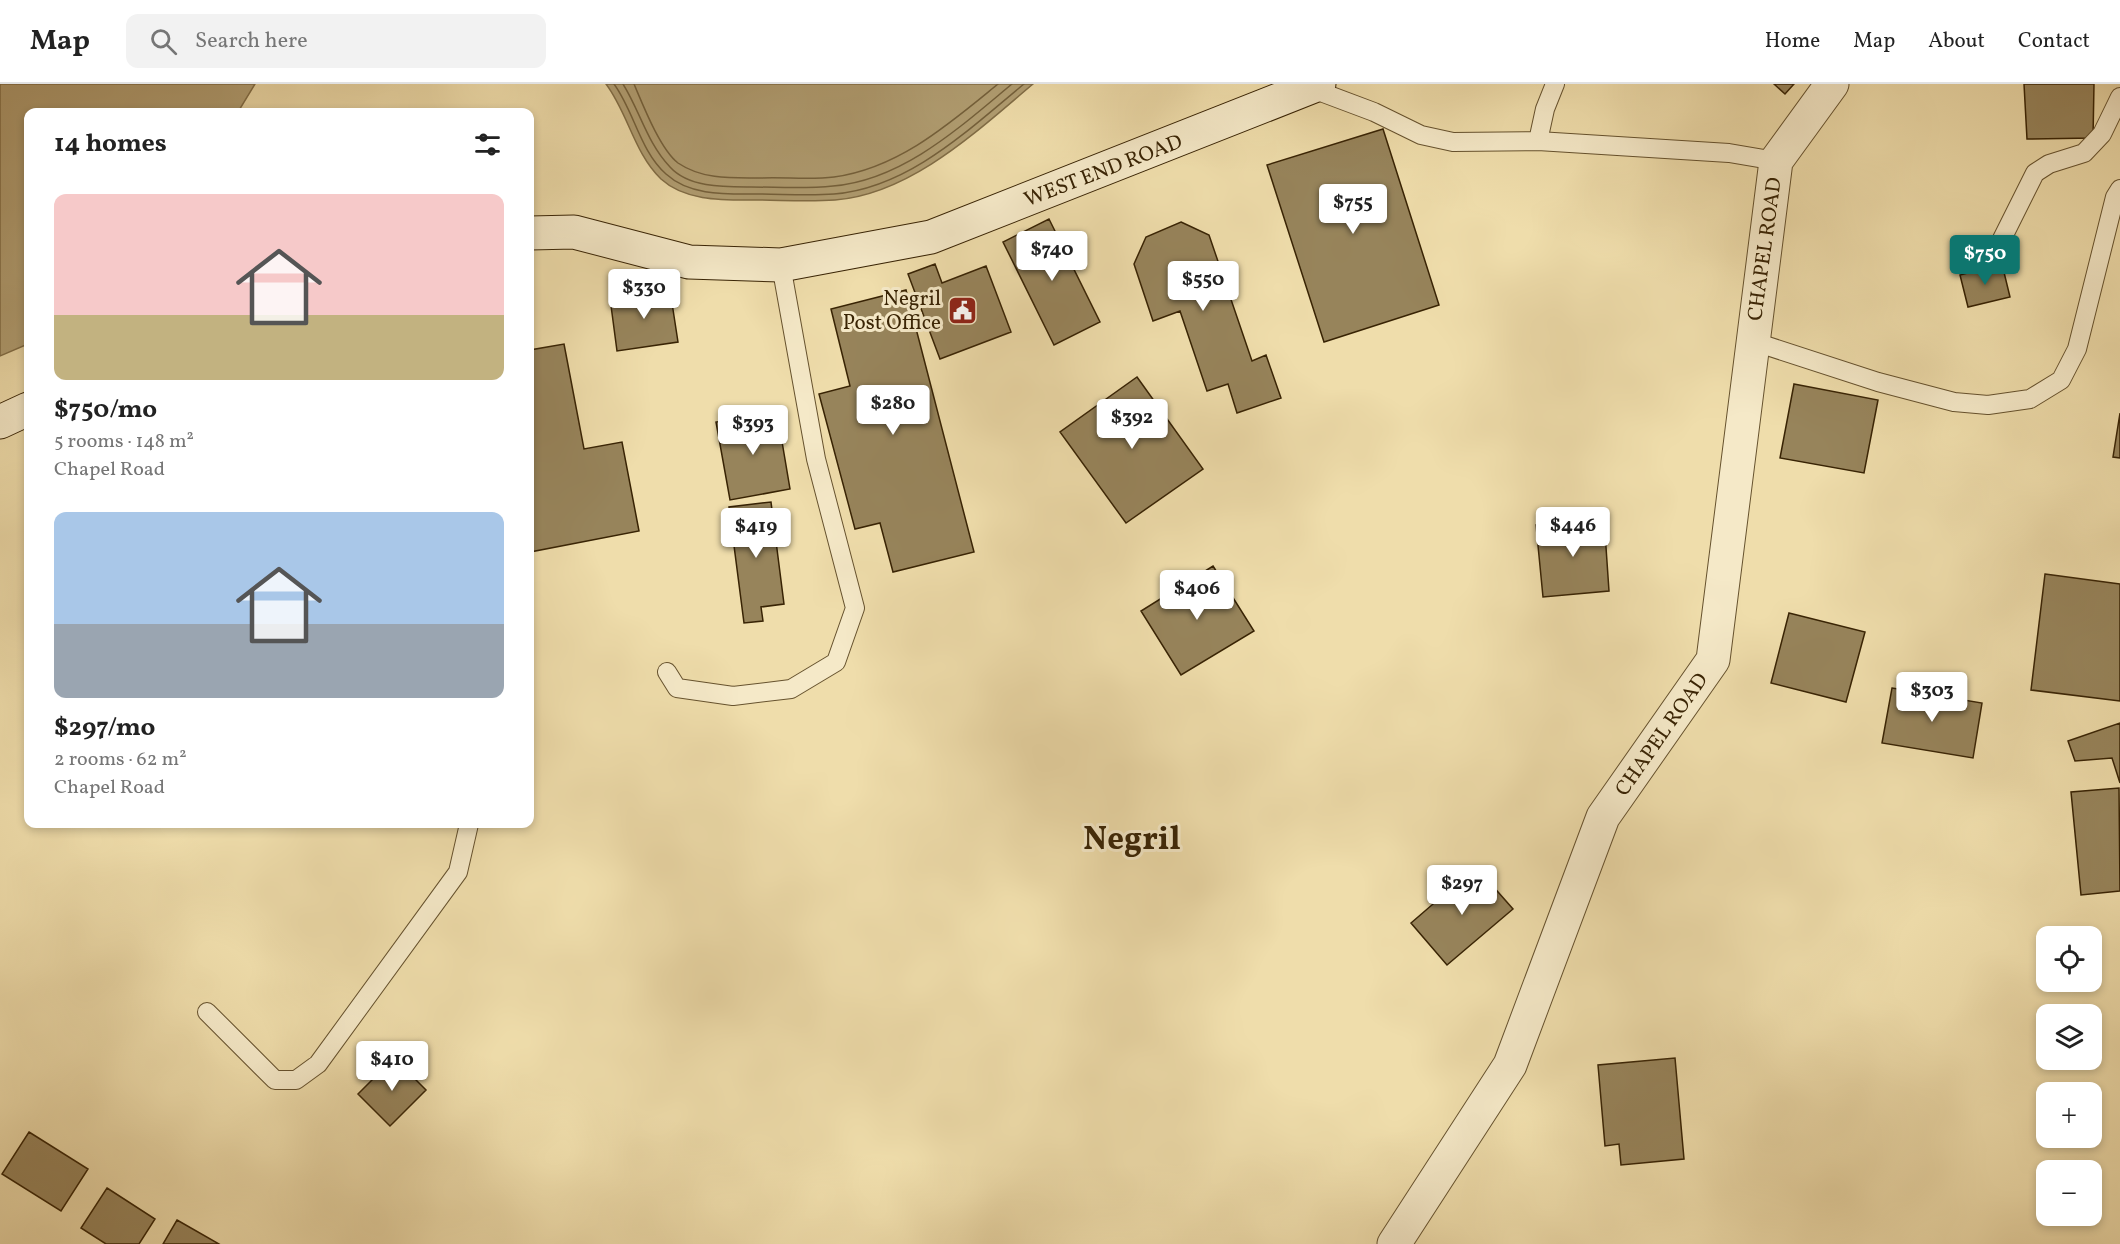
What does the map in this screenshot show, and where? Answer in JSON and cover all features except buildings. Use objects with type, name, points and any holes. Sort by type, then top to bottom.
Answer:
[{"type":"street","name":"CHAPEL ROAD","points":[[1394,1244],[1510,1065],[1603,817],[1713,660],[1776,161],[1832,84]]},
{"type":"street","name":"WEST END ROAD","points":[[534,233],[574,232],[689,262],[782,264],[931,237],[1314,86]]},
{"type":"street","points":[[0,422],[24,411]]},
{"type":"lane","points":[[1538,141],[1545,109],[1555,84]]},
{"type":"lane","points":[[1314,86],[1421,135],[1453,142],[1538,141],[1729,153],[1776,161]]},
{"type":"lane","points":[[2000,243],[2035,173],[2049,164],[2085,153],[2102,134],[2120,97]]},
{"type":"lane","points":[[1752,341],[1878,382],[1954,402],[1988,405],[2030,399],[2061,380],[2077,349],[2115,197],[2120,189]]},
{"type":"lane","points":[[667,672],[676,688],[733,696],[791,689],[836,662],[855,608],[816,459],[782,264]]},
{"type":"lane","points":[[207,1012],[275,1080],[296,1080],[311,1070],[318,1064],[458,872],[468,828]]},
{"type":"water","points":[[0,84],[255,84],[240,108],[24,108],[24,346],[0,356]]},
{"type":"water","points":[[606,84],[1033,84],[966,140],[916,173],[890,186],[863,195],[835,200],[804,201],[716,199],[681,192],[661,179],[652,169],[614,95]]},
{"type":"place","name":"Negril Post Office","points":[[962,310]]},
{"type":"district","name":"Negril","points":[[1132,837]]}]
